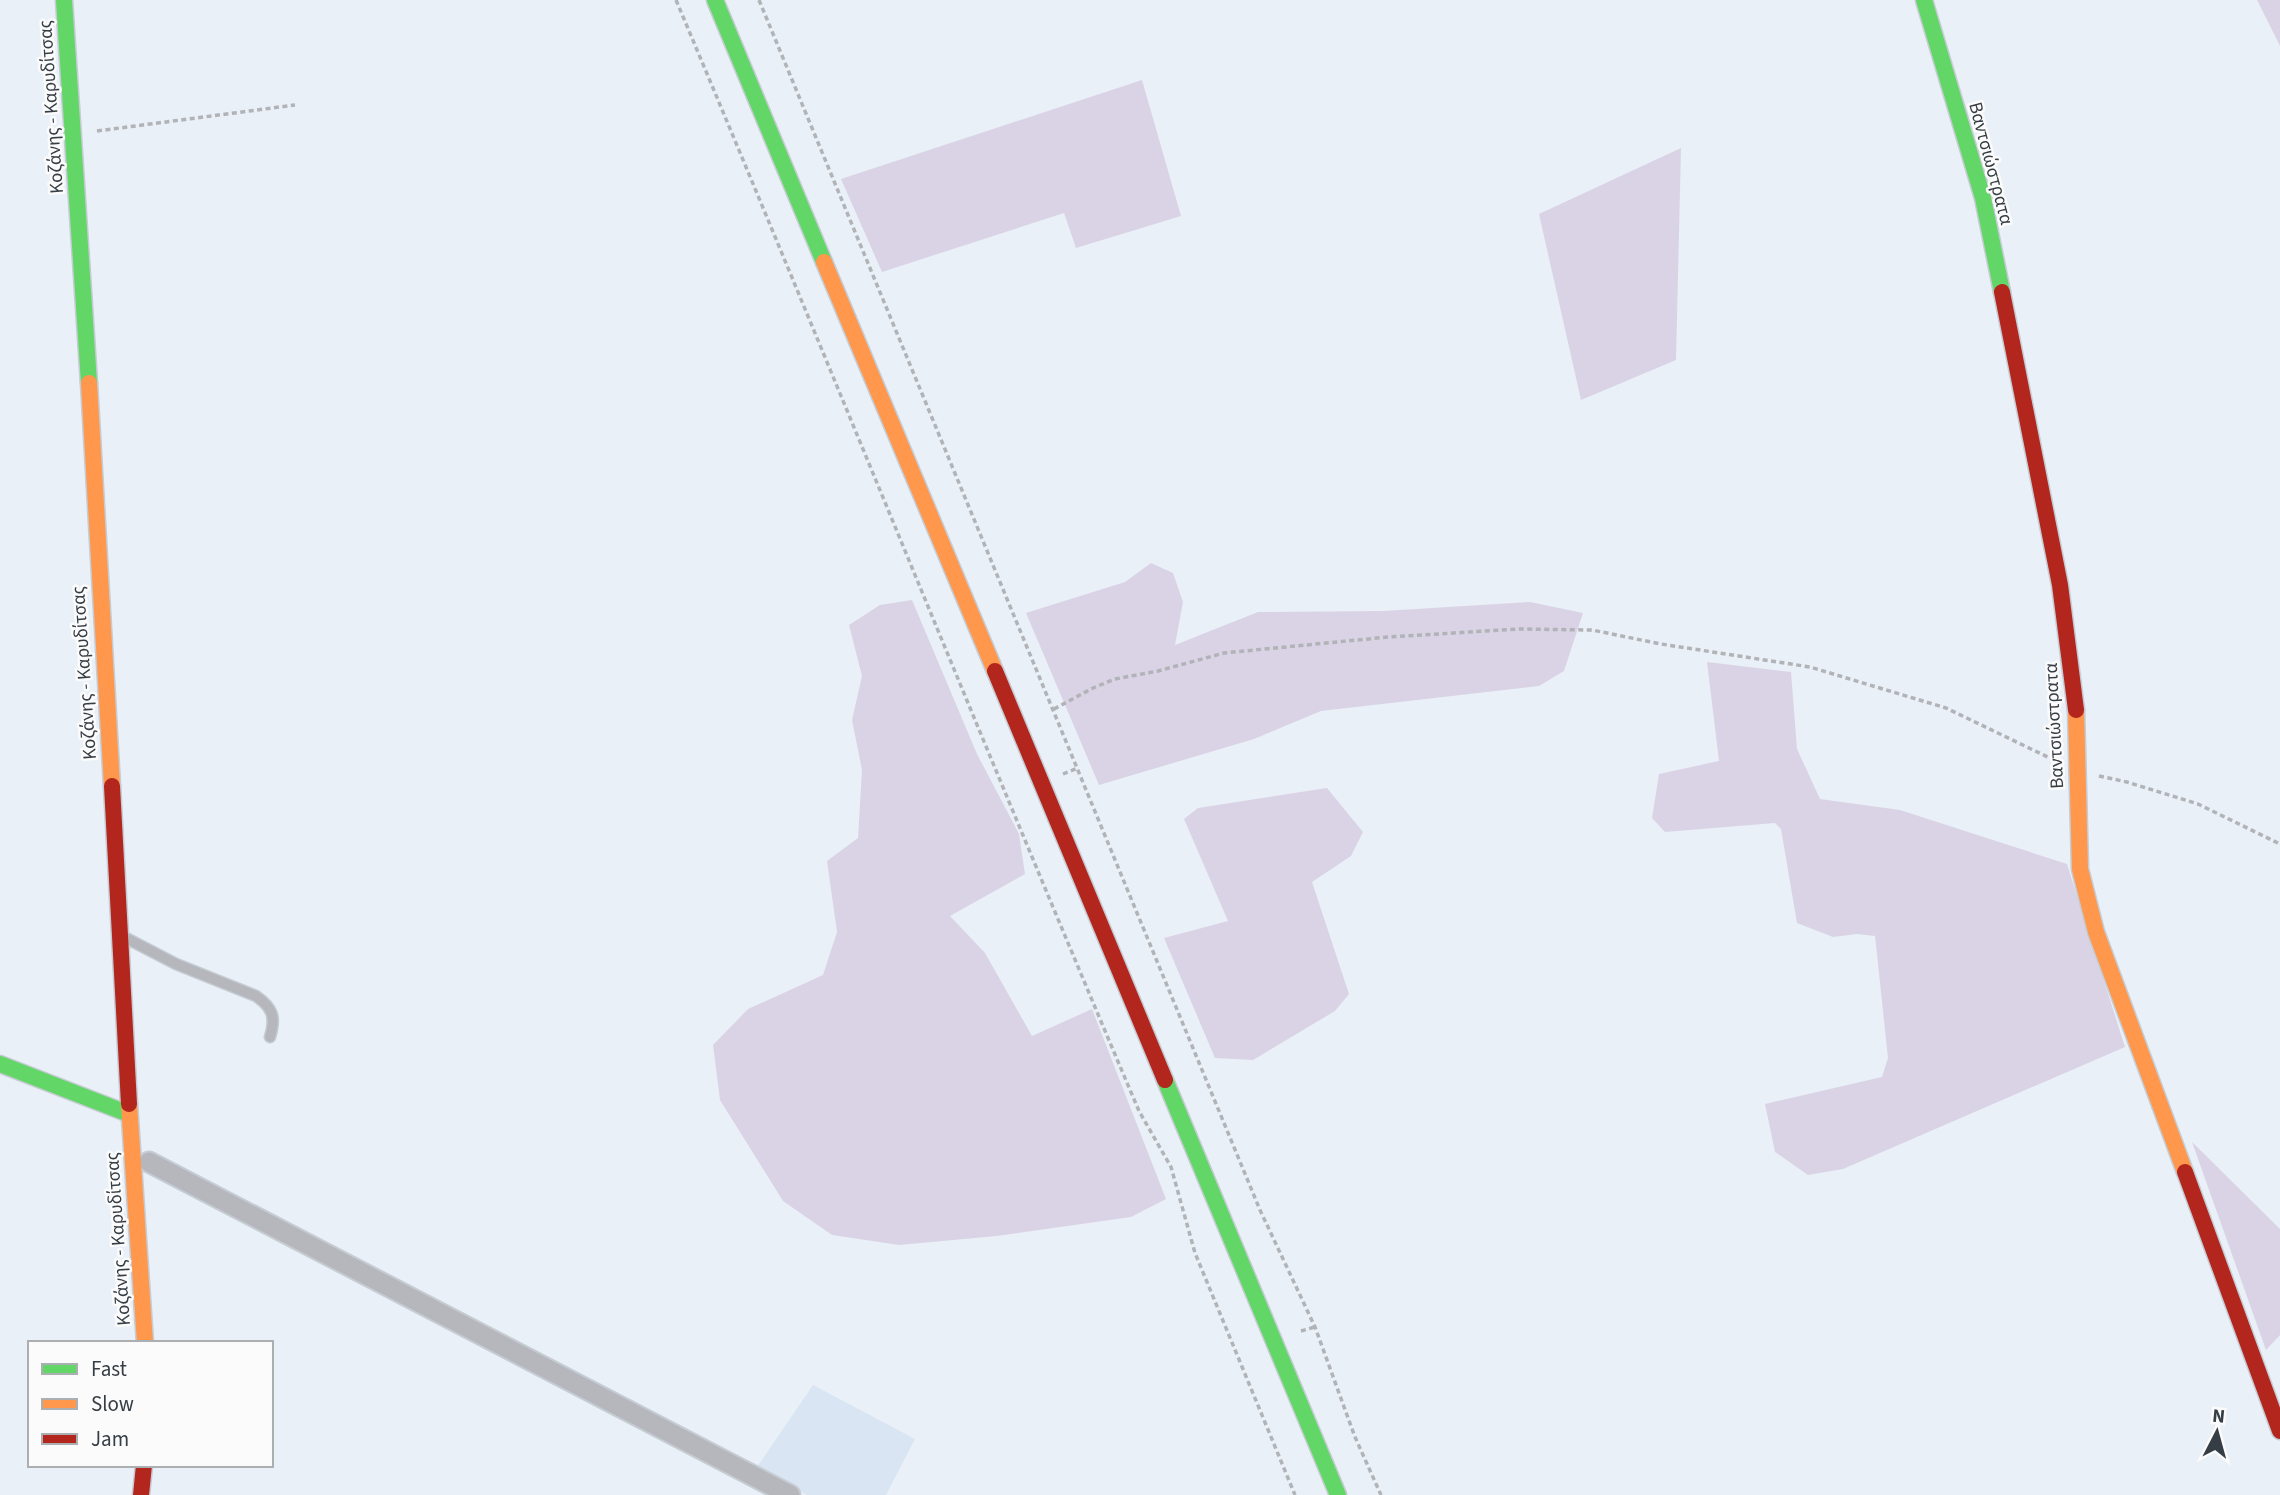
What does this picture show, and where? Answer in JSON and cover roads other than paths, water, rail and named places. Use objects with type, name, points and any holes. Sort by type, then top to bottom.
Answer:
[{"type":"street","name":"Κοζάνης - Καρυδίτσας","points":[[64,0],[121,935],[128,1114],[145,1341]]},
{"type":"street","points":[[715,0],[1338,1495]]},
{"type":"street","name":"Βαντσιώστρατα","points":[[1924,0],[1983,198],[2052,545],[2076,694],[2080,869],[2096,932],[2280,1432]]},
{"type":"street","points":[[0,1064],[128,1114]]},
{"type":"street","points":[[149,1162],[790,1495]]},
{"type":"street","points":[[141,1495],[144,1467]]},
{"type":"lane","points":[[121,935],[176,964],[262,1000],[273,1012],[274,1024],[270,1037]]}]
